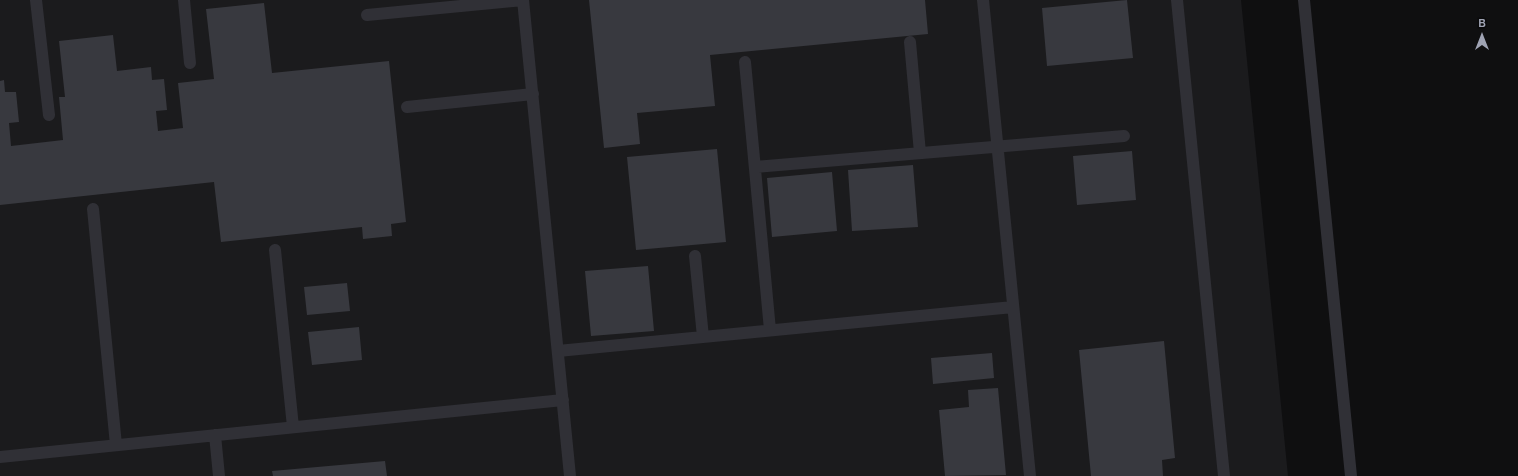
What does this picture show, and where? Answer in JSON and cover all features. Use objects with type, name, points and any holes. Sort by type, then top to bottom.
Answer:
[{"type":"lane","points":[[36,0],[49,115]]},
{"type":"lane","points":[[184,0],[190,63]]},
{"type":"lane","points":[[367,15],[523,0],[570,476]]},
{"type":"lane","points":[[983,0],[1030,476]]},
{"type":"lane","points":[[1177,0],[1224,476]]},
{"type":"lane","points":[[1304,0],[1351,476]]},
{"type":"lane","points":[[910,42],[920,153]]},
{"type":"lane","points":[[745,62],[770,330]]},
{"type":"lane","points":[[407,107],[533,94]]},
{"type":"lane","points":[[755,167],[1124,136]]},
{"type":"lane","points":[[93,209],[116,445]]},
{"type":"lane","points":[[275,250],[293,427]]},
{"type":"lane","points":[[695,256],[703,337]]},
{"type":"lane","points":[[558,351],[1013,307]]},
{"type":"lane","points":[[0,457],[563,400]]},
{"type":"lane","points":[[215,435],[219,476]]},
{"type":"shaded area","points":[[0,0],[1241,0],[1288,476],[0,476]]},
{"type":"building","points":[[589,0],[925,0],[928,34],[710,55],[715,106],[637,113],[640,144],[604,148]]},
{"type":"building","points":[[1127,0],[1133,58],[1047,66],[1042,8]]},
{"type":"building","points":[[264,3],[272,73],[389,61],[406,222],[391,224],[392,236],[363,239],[362,227],[221,242],[214,182],[0,205],[0,81],[4,80],[5,92],[16,92],[19,122],[9,123],[11,146],[63,140],[59,97],[65,97],[59,41],[113,35],[117,71],[151,67],[152,80],[164,79],[167,110],[156,111],[158,131],[183,128],[178,83],[214,79],[206,9]]},
{"type":"building","points":[[717,149],[726,242],[636,250],[627,157]]},
{"type":"building","points":[[1132,151],[1136,200],[1077,205],[1073,156]]},
{"type":"building","points":[[913,165],[918,227],[852,231],[848,170]]},
{"type":"building","points":[[832,172],[837,231],[772,237],[767,178]]},
{"type":"building","points":[[648,266],[654,331],[591,336],[585,271]]},
{"type":"building","points":[[347,283],[350,311],[307,315],[304,287]]},
{"type":"building","points":[[359,327],[362,360],[312,365],[308,332]]},
{"type":"building","points":[[1164,341],[1175,458],[1162,460],[1163,476],[1091,476],[1079,350]]},
{"type":"building","points":[[992,353],[994,378],[933,384],[931,358]]},
{"type":"building","points":[[998,388],[1006,475],[945,476],[939,410],[969,407],[968,390]]},
{"type":"building","points":[[385,461],[387,476],[273,476],[272,471]]}]
